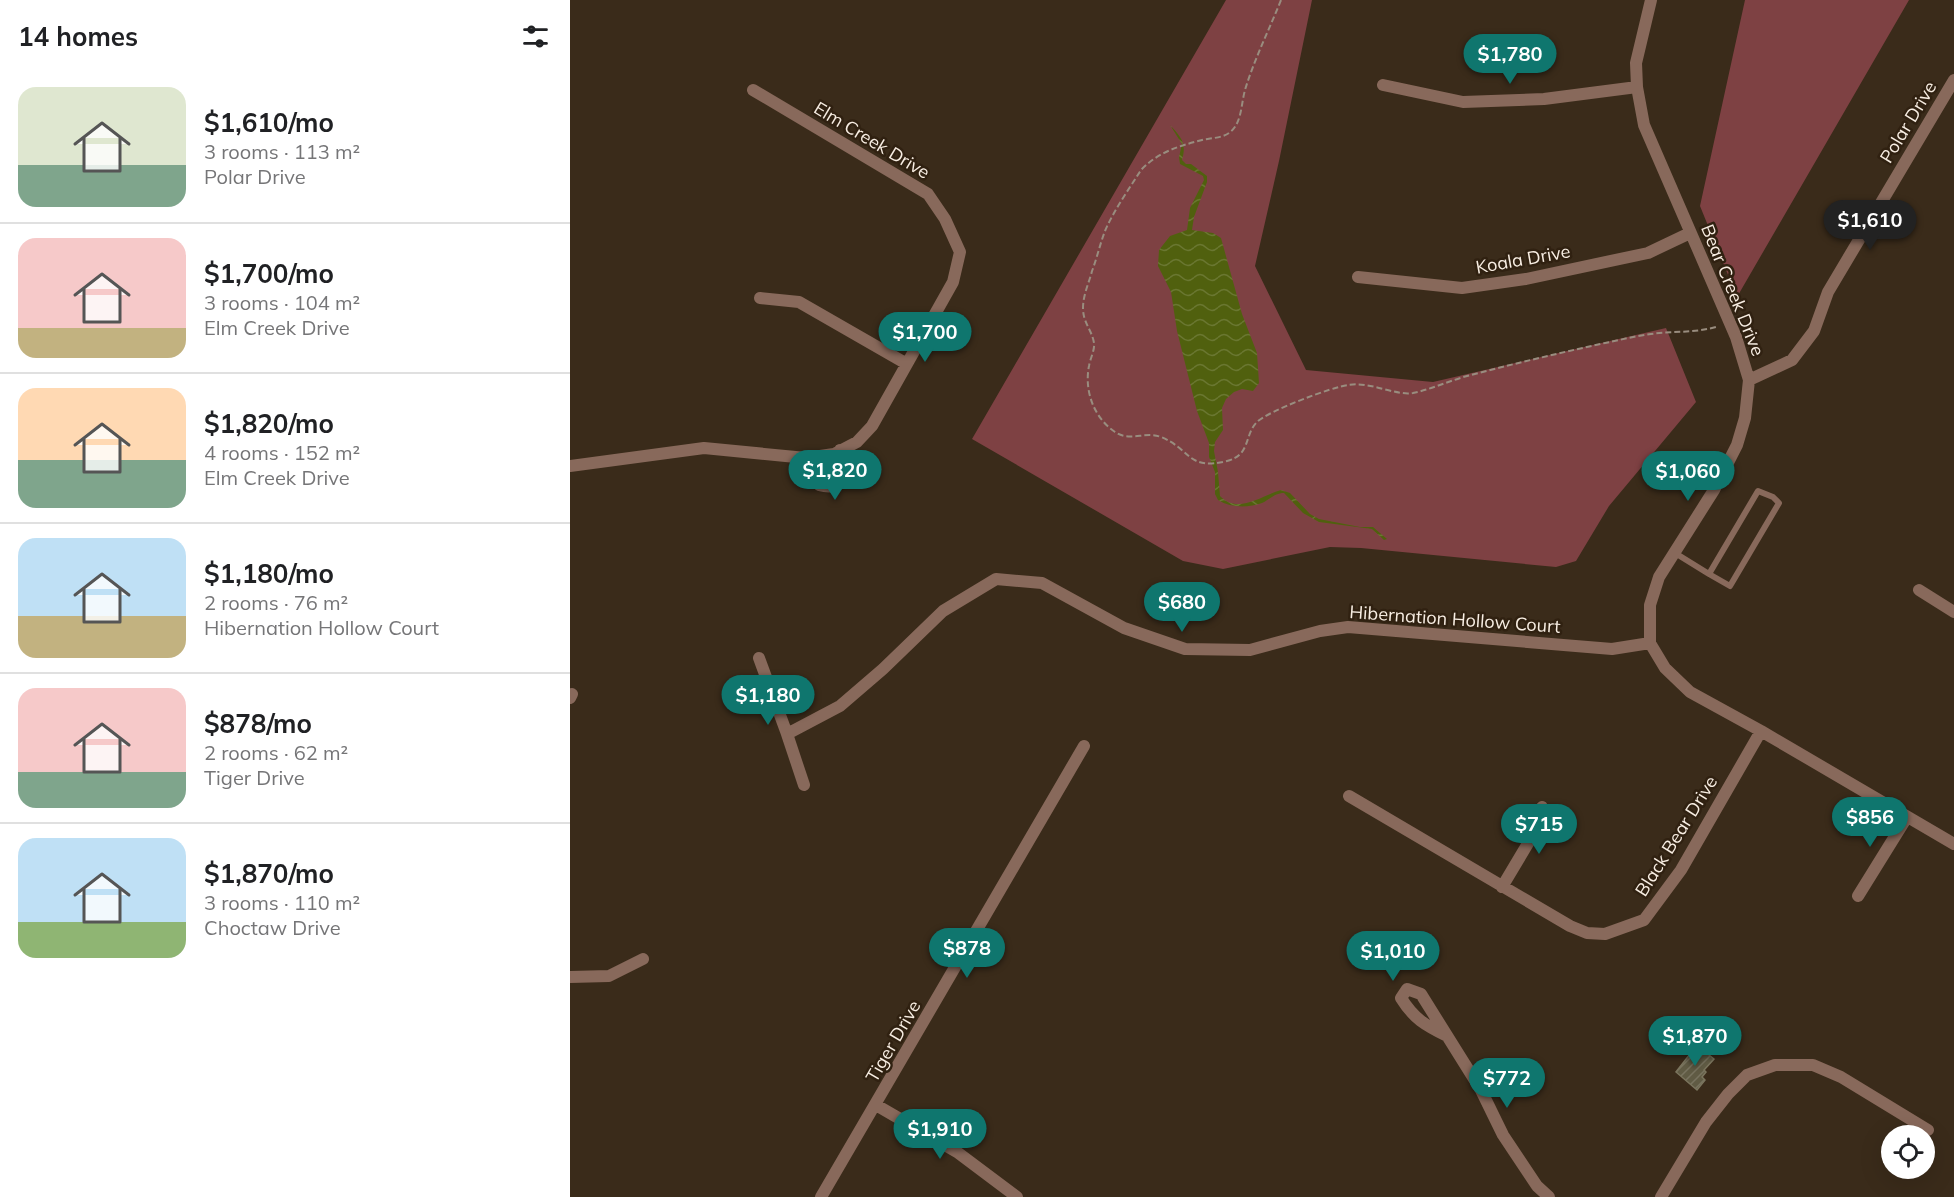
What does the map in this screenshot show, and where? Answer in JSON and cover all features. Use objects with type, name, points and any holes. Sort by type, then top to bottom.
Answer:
[{"type":"street","name":"Bear Creek Drive","points":[[1650,643],[1650,605],[1659,577],[1714,490],[1737,445],[1745,418],[1749,380],[1736,337],[1644,125],[1637,87],[1636,63],[1651,0]]},
{"type":"street","name":"Polar Drive","points":[[1749,380],[1792,360],[1814,331],[1828,292],[1954,80]]},
{"type":"street","points":[[1383,85],[1462,102],[1544,99],[1637,87]]},
{"type":"street","name":"Elm Creek Drive","points":[[570,466],[704,448],[810,457],[834,454],[857,442],[872,426],[953,282],[960,252],[945,219],[928,194],[753,90]]},
{"type":"street","name":"Koala Drive","points":[[1358,277],[1462,288],[1526,279],[1648,252],[1690,233]]},
{"type":"street","points":[[760,297],[799,302],[907,364]]},
{"type":"street","points":[[810,457],[813,474],[819,485],[829,488],[837,485],[843,476],[845,466],[840,450]]},
{"type":"street","name":"Hibernation Hollow Court","points":[[787,734],[840,706],[883,669],[943,611],[996,579],[1042,583],[1124,628],[1185,650],[1250,650],[1320,631],[1348,627],[1612,649],[1650,643]]},
{"type":"street","points":[[1919,590],[1954,612]]},
{"type":"street","points":[[1650,643],[1665,668],[1690,692],[1761,730],[1954,844]]},
{"type":"street","points":[[759,658],[804,785]]},
{"type":"street","name":"Black Bear Drive","points":[[1349,796],[1570,926],[1587,933],[1605,934],[1644,920],[1681,870],[1761,730]]},
{"type":"street","name":"Tiger Drive","points":[[821,1197],[1084,746]]},
{"type":"street","points":[[1502,887],[1533,835],[1542,807]]},
{"type":"street","points":[[1858,896],[1907,817]]},
{"type":"street","points":[[570,977],[609,976],[643,959]]},
{"type":"street","points":[[1447,1036],[1481,1090],[1503,1135],[1537,1186],[1549,1197]]},
{"type":"street","points":[[1661,1197],[1706,1122],[1728,1094],[1747,1075],[1774,1065],[1813,1065],[1840,1077],[1920,1125]]},
{"type":"street","points":[[876,1105],[957,1152],[1017,1197]]},
{"type":"lane","points":[[1674,552],[1709,574],[1730,586],[1779,503],[1773,497],[1758,491],[1709,574]]},
{"type":"path","points":[[1281,0],[1245,91],[1235,127],[1228,134],[1180,146],[1148,162],[1106,229],[1083,306],[1084,321],[1094,345],[1088,368],[1092,403],[1100,417],[1119,435],[1128,437],[1158,435],[1196,462],[1204,465],[1228,461],[1241,453],[1246,447],[1253,427],[1266,416],[1346,385],[1360,384],[1410,393],[1466,376],[1606,342],[1652,334],[1700,332],[1716,327]]},
{"type":"shaded area","points":[[1226,0],[1312,0],[1255,266],[1306,370],[1433,382],[1666,328],[1696,402],[1609,506],[1576,561],[1556,567],[1330,547],[1223,569],[1183,561],[972,439]]},
{"type":"shaded area","points":[[1745,0],[1909,0],[1737,297],[1700,206]]},
{"type":"water","points":[[1170,125],[1182,141],[1184,149],[1182,160],[1207,176],[1192,230],[1213,233],[1221,238],[1242,314],[1257,353],[1259,383],[1253,391],[1242,389],[1234,392],[1226,399],[1222,408],[1223,430],[1215,442],[1214,451],[1220,496],[1234,504],[1242,504],[1281,490],[1290,493],[1310,514],[1319,519],[1360,527],[1373,527],[1387,539],[1384,540],[1372,529],[1319,522],[1303,513],[1284,493],[1251,506],[1234,506],[1218,500],[1215,494],[1215,472],[1209,457],[1209,443],[1197,411],[1177,331],[1171,292],[1158,266],[1159,250],[1170,236],[1187,230],[1190,208],[1204,180],[1203,176],[1180,164],[1182,144]]},
{"type":"building","points":[[1697,1045],[1714,1059],[1704,1070],[1706,1072],[1702,1077],[1705,1080],[1697,1090],[1676,1072]]}]
